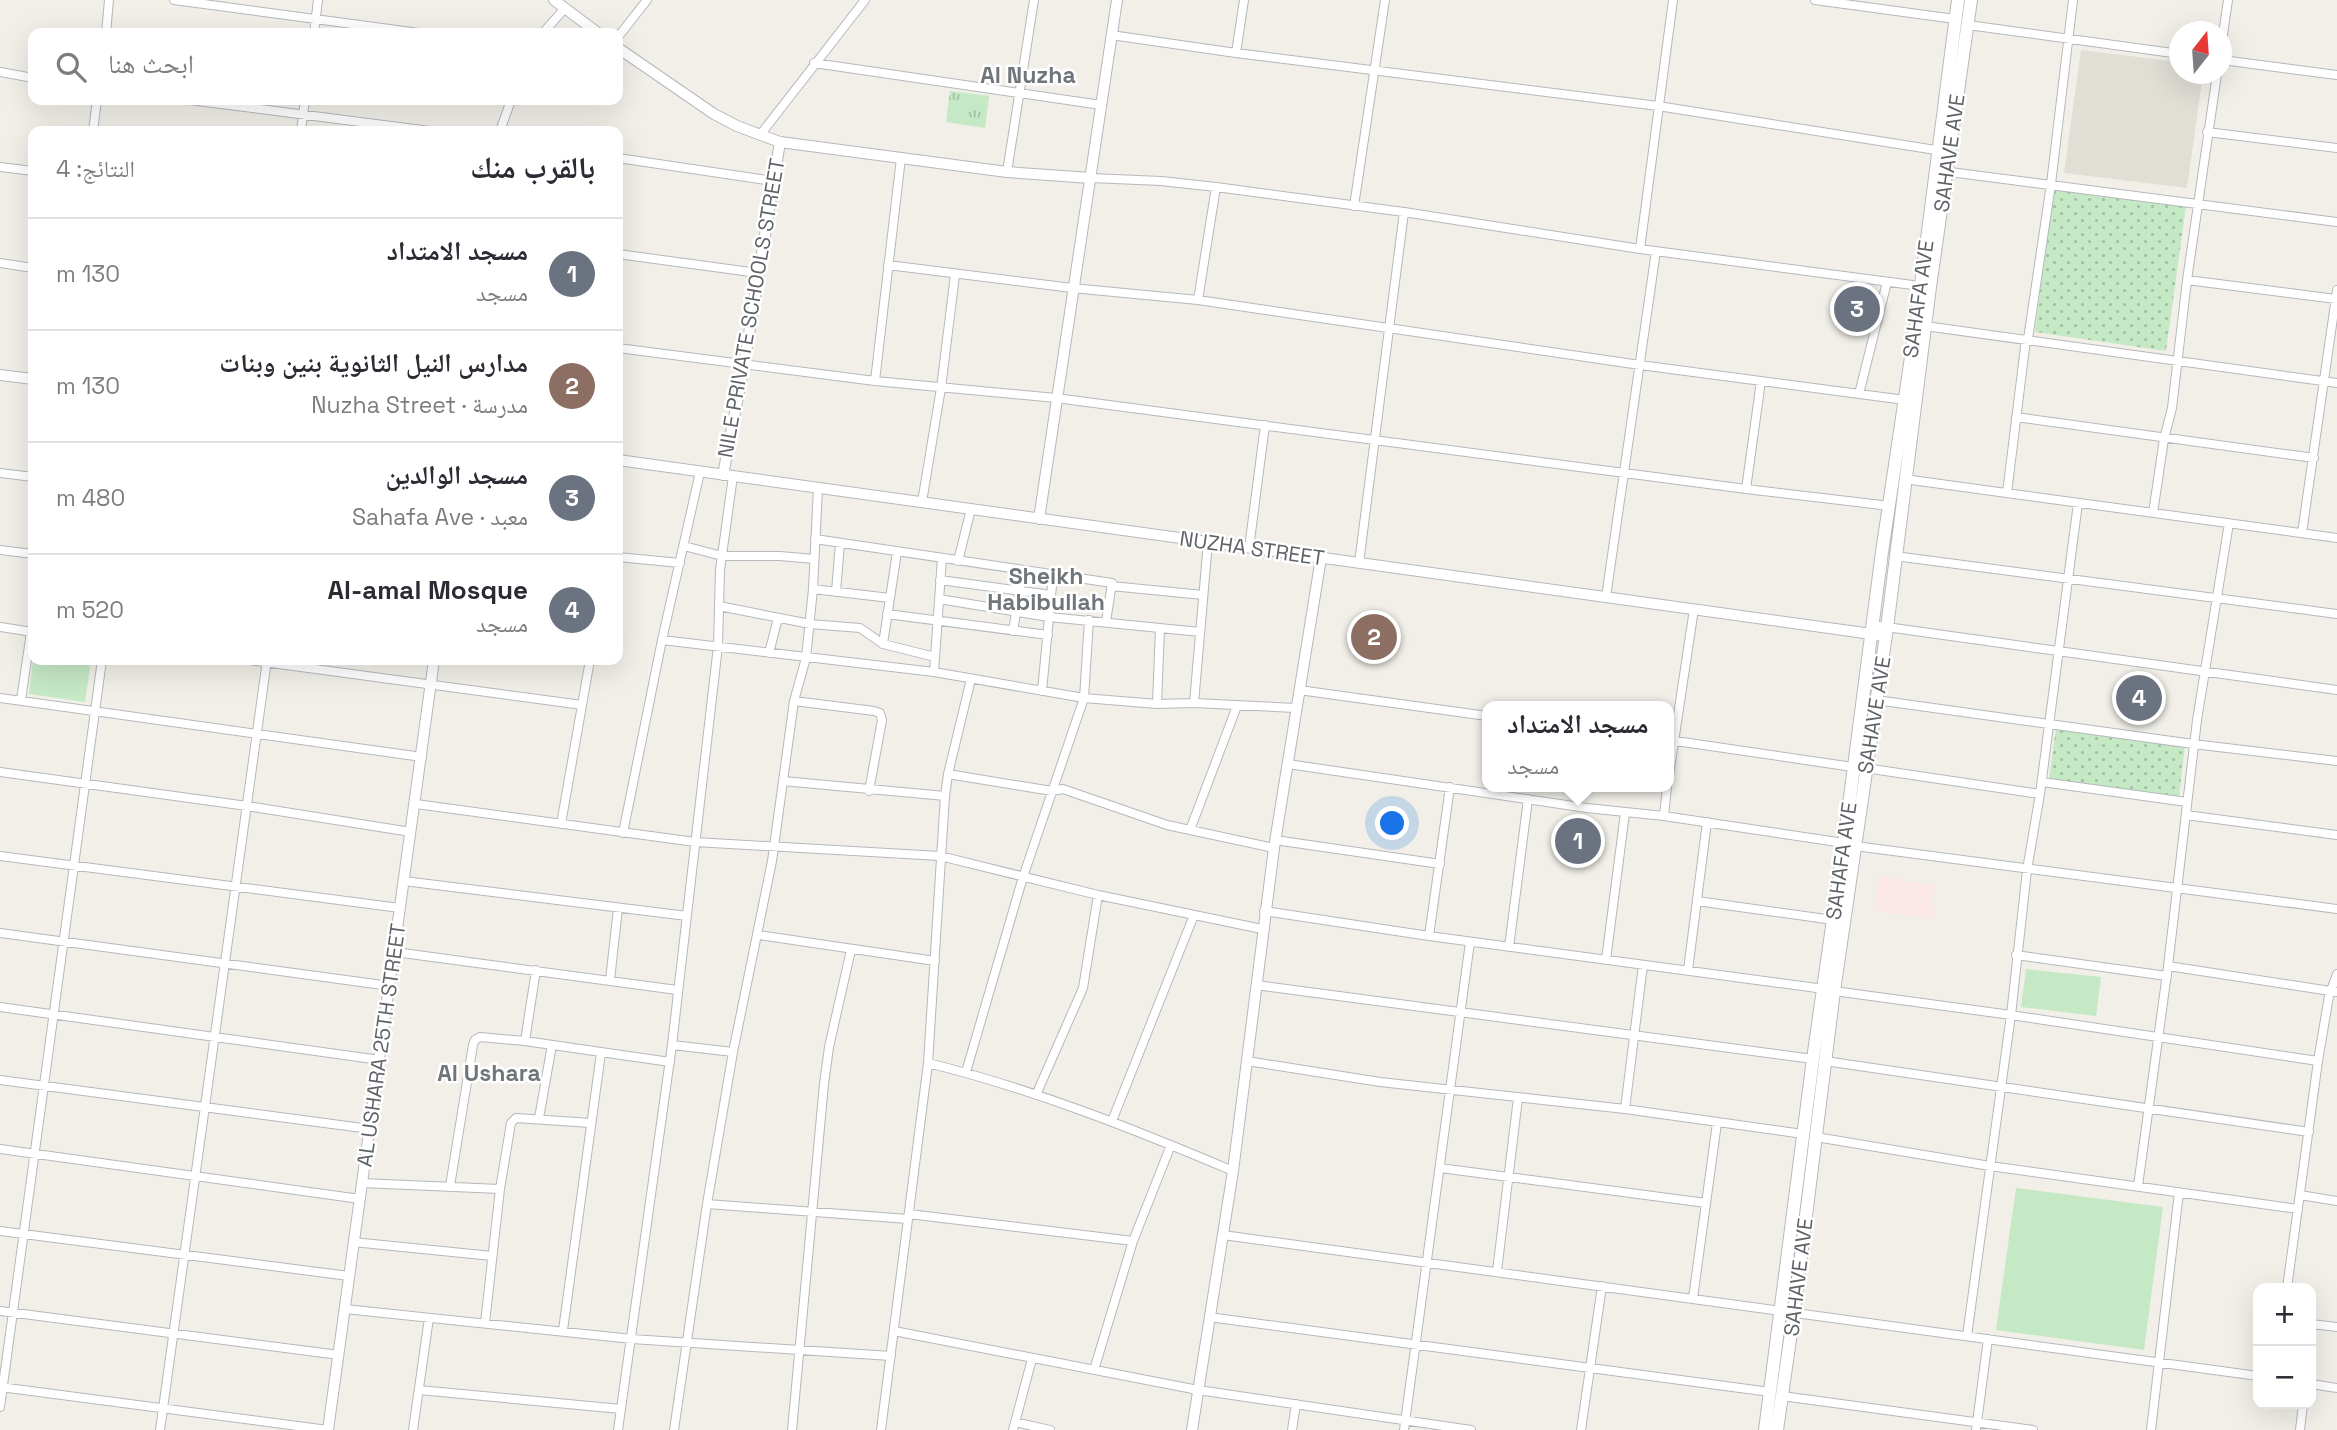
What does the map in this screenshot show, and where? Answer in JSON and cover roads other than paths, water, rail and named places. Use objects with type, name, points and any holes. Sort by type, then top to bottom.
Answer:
[{"type":"main road","points":[[1943,151],[1958,0]]},
{"type":"main road","name":"SAHAVE AVE","points":[[1777,1430],[1776,1394],[1794,1312],[1819,1060],[1859,767],[1876,700],[1886,632],[1925,326],[1943,151],[1971,0]]},
{"type":"main road","name":"SAHAFA AVE","points":[[1859,767],[1871,629],[1920,286],[1941,171]]},
{"type":"main road","name":"SAHAFA AVE","points":[[1829,990],[1833,920],[1850,845]]},
{"type":"main road","points":[[1765,1430],[1776,1394],[1780,1311],[1810,1136]]},
{"type":"street","points":[[106,28],[109,0]]},
{"type":"street","points":[[174,0],[382,28]]},
{"type":"street","points":[[315,28],[318,0]]},
{"type":"street","points":[[554,0],[591,28]]},
{"type":"street","points":[[623,31],[647,0]]},
{"type":"street","points":[[760,135],[865,0]]},
{"type":"street","points":[[1007,172],[1034,0]]},
{"type":"street","points":[[1039,519],[1117,0]]},
{"type":"street","points":[[1236,53],[1244,0]]},
{"type":"street","points":[[1354,206],[1385,0]]},
{"type":"street","points":[[1640,249],[1673,0]]},
{"type":"street","points":[[1815,0],[1955,19]]},
{"type":"street","points":[[2007,493],[2051,184],[2073,0]]},
{"type":"street","points":[[2224,21],[2228,0]]},
{"type":"street","points":[[547,28],[565,8]]},
{"type":"street","points":[[1968,25],[2169,53]]},
{"type":"street","points":[[1111,35],[1658,106],[1943,151]]},
{"type":"street","points":[[623,51],[714,114],[780,142],[1007,172],[1216,187],[1404,212],[1640,249],[1920,286]]},
{"type":"street","points":[[2232,61],[2337,75]]},
{"type":"street","points":[[814,63],[1101,105]]},
{"type":"street","points":[[0,72],[28,77]]},
{"type":"street","points":[[2153,513],[2164,439],[2172,408],[2215,84]]},
{"type":"street","points":[[94,126],[96,105]]},
{"type":"street","points":[[228,105],[390,126]]},
{"type":"street","points":[[302,126],[304,105]]},
{"type":"street","points":[[502,126],[509,105]]},
{"type":"street","points":[[2207,132],[2337,148]]},
{"type":"street","name":"NILE PRIVATE SCHOOLS STREET","points":[[728,476],[780,142]]},
{"type":"street","points":[[875,381],[901,158]]},
{"type":"street","points":[[623,159],[773,181]]},
{"type":"street","points":[[0,167],[28,170]]},
{"type":"street","points":[[1941,171],[2337,222]]},
{"type":"street","points":[[1198,300],[1216,187]]},
{"type":"street","points":[[1359,564],[1404,212]]},
{"type":"street","points":[[1606,597],[1656,251]]},
{"type":"street","points":[[623,255],[758,273]]},
{"type":"street","points":[[0,263],[28,267]]},
{"type":"street","points":[[888,265],[955,275],[1198,300],[1640,365],[1905,400]]},
{"type":"street","points":[[922,502],[941,388],[955,275]]},
{"type":"street","points":[[2187,280],[2336,294],[2302,533]]},
{"type":"street","points":[[1858,394],[1887,282]]},
{"type":"street","points":[[1925,326],[2337,383]]},
{"type":"street","points":[[623,349],[875,381],[1056,398],[1890,506]]},
{"type":"street","points":[[0,375],[28,379]]},
{"type":"street","points":[[1746,489],[1761,381]]},
{"type":"street","points":[[2016,417],[2314,458]]},
{"type":"street","points":[[1249,548],[1265,425]]},
{"type":"street","name":"NUZHA STREET","points":[[623,461],[1359,564],[1886,632]]},
{"type":"street","points":[[623,833],[662,639],[700,472]]},
{"type":"street","points":[[0,473],[28,476]]},
{"type":"street","points":[[618,1430],[670,1062],[687,916],[718,646],[728,476]]},
{"type":"street","points":[[1905,479],[2337,538]]},
{"type":"street","points":[[674,1430],[707,1204],[733,1052],[774,847],[794,701],[806,658],[813,589],[818,488]]},
{"type":"street","points":[[1967,1336],[2078,503]]},
{"type":"street","points":[[958,561],[971,509]]},
{"type":"street","points":[[2138,1186],[2167,976],[2193,744],[2229,523]]},
{"type":"street","points":[[815,539],[1112,583],[1106,622]]},
{"type":"street","points":[[1194,703],[1208,542]]},
{"type":"street","points":[[836,592],[840,544]]},
{"type":"street","points":[[684,546],[722,556],[814,559]]},
{"type":"street","points":[[0,550],[28,553]]},
{"type":"street","points":[[883,644],[897,552]]},
{"type":"street","points":[[1895,556],[2337,614]]},
{"type":"street","points":[[623,557],[680,563]]},
{"type":"street","points":[[934,673],[942,558]]},
{"type":"street","points":[[1192,1430],[1233,1171],[1274,844],[1321,558]]},
{"type":"street","points":[[1013,631],[1023,570]]},
{"type":"street","points":[[1042,691],[1054,575]]},
{"type":"street","points":[[940,580],[1051,595]]},
{"type":"street","points":[[1111,586],[1203,595]]},
{"type":"street","points":[[813,589],[890,598]]},
{"type":"street","points":[[939,599],[1049,617],[1200,632]]},
{"type":"street","points":[[719,606],[810,624],[860,628],[883,644],[935,657]]},
{"type":"street","points":[[1674,722],[1693,609]]},
{"type":"street","points":[[887,614],[1048,635]]},
{"type":"street","points":[[769,653],[778,618]]},
{"type":"street","points":[[967,1072],[1023,877],[1084,698],[1088,620]]},
{"type":"street","points":[[0,627],[28,631]]},
{"type":"street","points":[[1157,704],[1160,628]]},
{"type":"street","points":[[1886,632],[2059,652],[2337,690]]},
{"type":"street","points":[[662,639],[934,673],[1084,698],[1157,704],[1295,708]]},
{"type":"street","points":[[21,700],[28,657]]},
{"type":"street","points":[[0,1407],[101,665]]},
{"type":"street","points":[[160,1430],[266,665]]},
{"type":"street","points":[[294,665],[582,705]]},
{"type":"street","name":"AL USHARA 25TH STREET","points":[[328,1430],[433,665]]},
{"type":"street","points":[[561,824],[589,665]]},
{"type":"street","points":[[881,1430],[928,1063],[945,796],[971,679]]},
{"type":"street","points":[[1299,691],[1482,715]]},
{"type":"street","points":[[0,698],[422,757]]},
{"type":"street","points":[[1876,700],[2337,761]]},
{"type":"street","points":[[794,701],[880,713],[882,720],[869,791]]},
{"type":"street","points":[[1190,830],[1237,706]]},
{"type":"street","points":[[1674,740],[2040,794]]},
{"type":"street","points":[[1288,764],[1482,789]]},
{"type":"street","points":[[0,772],[411,832]]},
{"type":"street","points":[[948,774],[1052,791],[1063,789],[1167,825],[1190,830],[1274,844],[1440,864]]},
{"type":"street","points":[[783,781],[945,796]]},
{"type":"street","points":[[2042,782],[2187,802]]},
{"type":"street","points":[[1429,936],[1450,787]]},
{"type":"street","points":[[1499,792],[1528,799],[1707,822],[2027,870],[2337,909]]},
{"type":"street","points":[[1664,816],[1666,792]]},
{"type":"street","points":[[1510,947],[1528,799]]},
{"type":"street","points":[[416,804],[695,842],[940,856],[1098,895],[1262,929]]},
{"type":"street","points":[[1606,960],[1625,813]]},
{"type":"street","points":[[2186,816],[2337,835]]},
{"type":"street","points":[[1688,970],[1707,822]]},
{"type":"street","points":[[0,856],[400,908]]},
{"type":"street","points":[[404,881],[687,916]]},
{"type":"street","points":[[1036,1096],[1083,988],[1098,895]]},
{"type":"street","points":[[1697,901],[1833,920]]},
{"type":"street","points":[[610,980],[618,908]]},
{"type":"street","points":[[1265,911],[1470,942],[2011,1015],[2318,1061]]},
{"type":"street","points":[[1112,1121],[1194,915]]},
{"type":"street","points":[[0,933],[390,986]]},
{"type":"street","points":[[758,935],[934,961]]},
{"type":"street","points":[[1405,1426],[1470,942]]},
{"type":"street","points":[[792,1430],[827,1065],[852,950]]},
{"type":"street","points":[[395,952],[677,990]]},
{"type":"street","points":[[2016,955],[2167,976]]},
{"type":"street","points":[[1625,1110],[1643,965]]},
{"type":"street","points":[[2168,966],[2334,992]]},
{"type":"street","points":[[525,1041],[536,970]]},
{"type":"street","points":[[2288,1283],[2318,1061],[2337,974]]},
{"type":"street","points":[[1255,985],[1819,1060],[2309,1132]]},
{"type":"street","points":[[0,1007],[380,1060]]},
{"type":"street","points":[[450,1186],[475,1040],[485,1036],[670,1062]]},
{"type":"street","points":[[539,1118],[552,1045]]},
{"type":"street","points":[[672,1045],[733,1052]]},
{"type":"street","points":[[563,1330],[601,1053]]},
{"type":"street","points":[[1247,1061],[1450,1090],[1717,1122],[1990,1166],[2298,1209]]},
{"type":"street","points":[[928,1063],[967,1072],[1112,1121],[1233,1171]]},
{"type":"street","points":[[0,1080],[370,1129]]},
{"type":"street","points":[[1497,1271],[1518,1098]]},
{"type":"street","points":[[485,1323],[500,1189],[511,1123],[516,1118],[539,1118],[591,1123]]},
{"type":"street","points":[[1693,1298],[1717,1122]]},
{"type":"street","points":[[1094,1370],[1133,1241],[1171,1145]]},
{"type":"street","points":[[0,1149],[360,1199]]},
{"type":"street","points":[[1440,1168],[1706,1203]]},
{"type":"street","points":[[362,1182],[500,1189]]},
{"type":"street","points":[[2151,1430],[2179,1192]]},
{"type":"street","points":[[2300,1195],[2337,1200]]},
{"type":"street","points":[[707,1204],[909,1217],[1133,1241]]},
{"type":"street","points":[[0,1231],[349,1276]]},
{"type":"street","points":[[1223,1235],[2253,1375]]},
{"type":"street","points":[[353,1242],[492,1256]]},
{"type":"street","points":[[1581,1430],[1602,1286]]},
{"type":"street","points":[[345,1309],[632,1339],[891,1356]]},
{"type":"street","points":[[0,1311],[339,1355]]},
{"type":"street","points":[[1209,1317],[1776,1394],[1976,1426],[2033,1430]]},
{"type":"street","points":[[413,1430],[429,1318]]},
{"type":"street","points":[[2316,1325],[2337,1327]]},
{"type":"street","points":[[894,1331],[1198,1390],[1405,1426],[1471,1430]]},
{"type":"street","points":[[1976,1426],[1988,1339]]},
{"type":"street","points":[[1032,1359],[1014,1426],[1050,1430]]},
{"type":"street","points":[[2316,1385],[2337,1388]]},
{"type":"street","points":[[1,1387],[328,1430]]},
{"type":"street","points":[[419,1390],[621,1409]]},
{"type":"street","points":[[1292,1430],[1296,1405]]},
{"type":"street","points":[[2300,1430],[2302,1409]]},
{"type":"place","name":"مسجد الوالدين","points":[[1857,309]]},
{"type":"place","name":"مدارس النيل الثانوية بنين وبنات","points":[[1374,637]]},
{"type":"place","name":"Al-amal Mosque","points":[[2139,698]]},
{"type":"place","name":"مسجد الامتداد","points":[[1578,841]]},
{"type":"district","name":"Al Nuzha","points":[[1028,75]]},
{"type":"district","name":"Sheikh Habibullah","points":[[1046,589]]},
{"type":"district","name":"Al Ushara","points":[[489,1073]]}]
